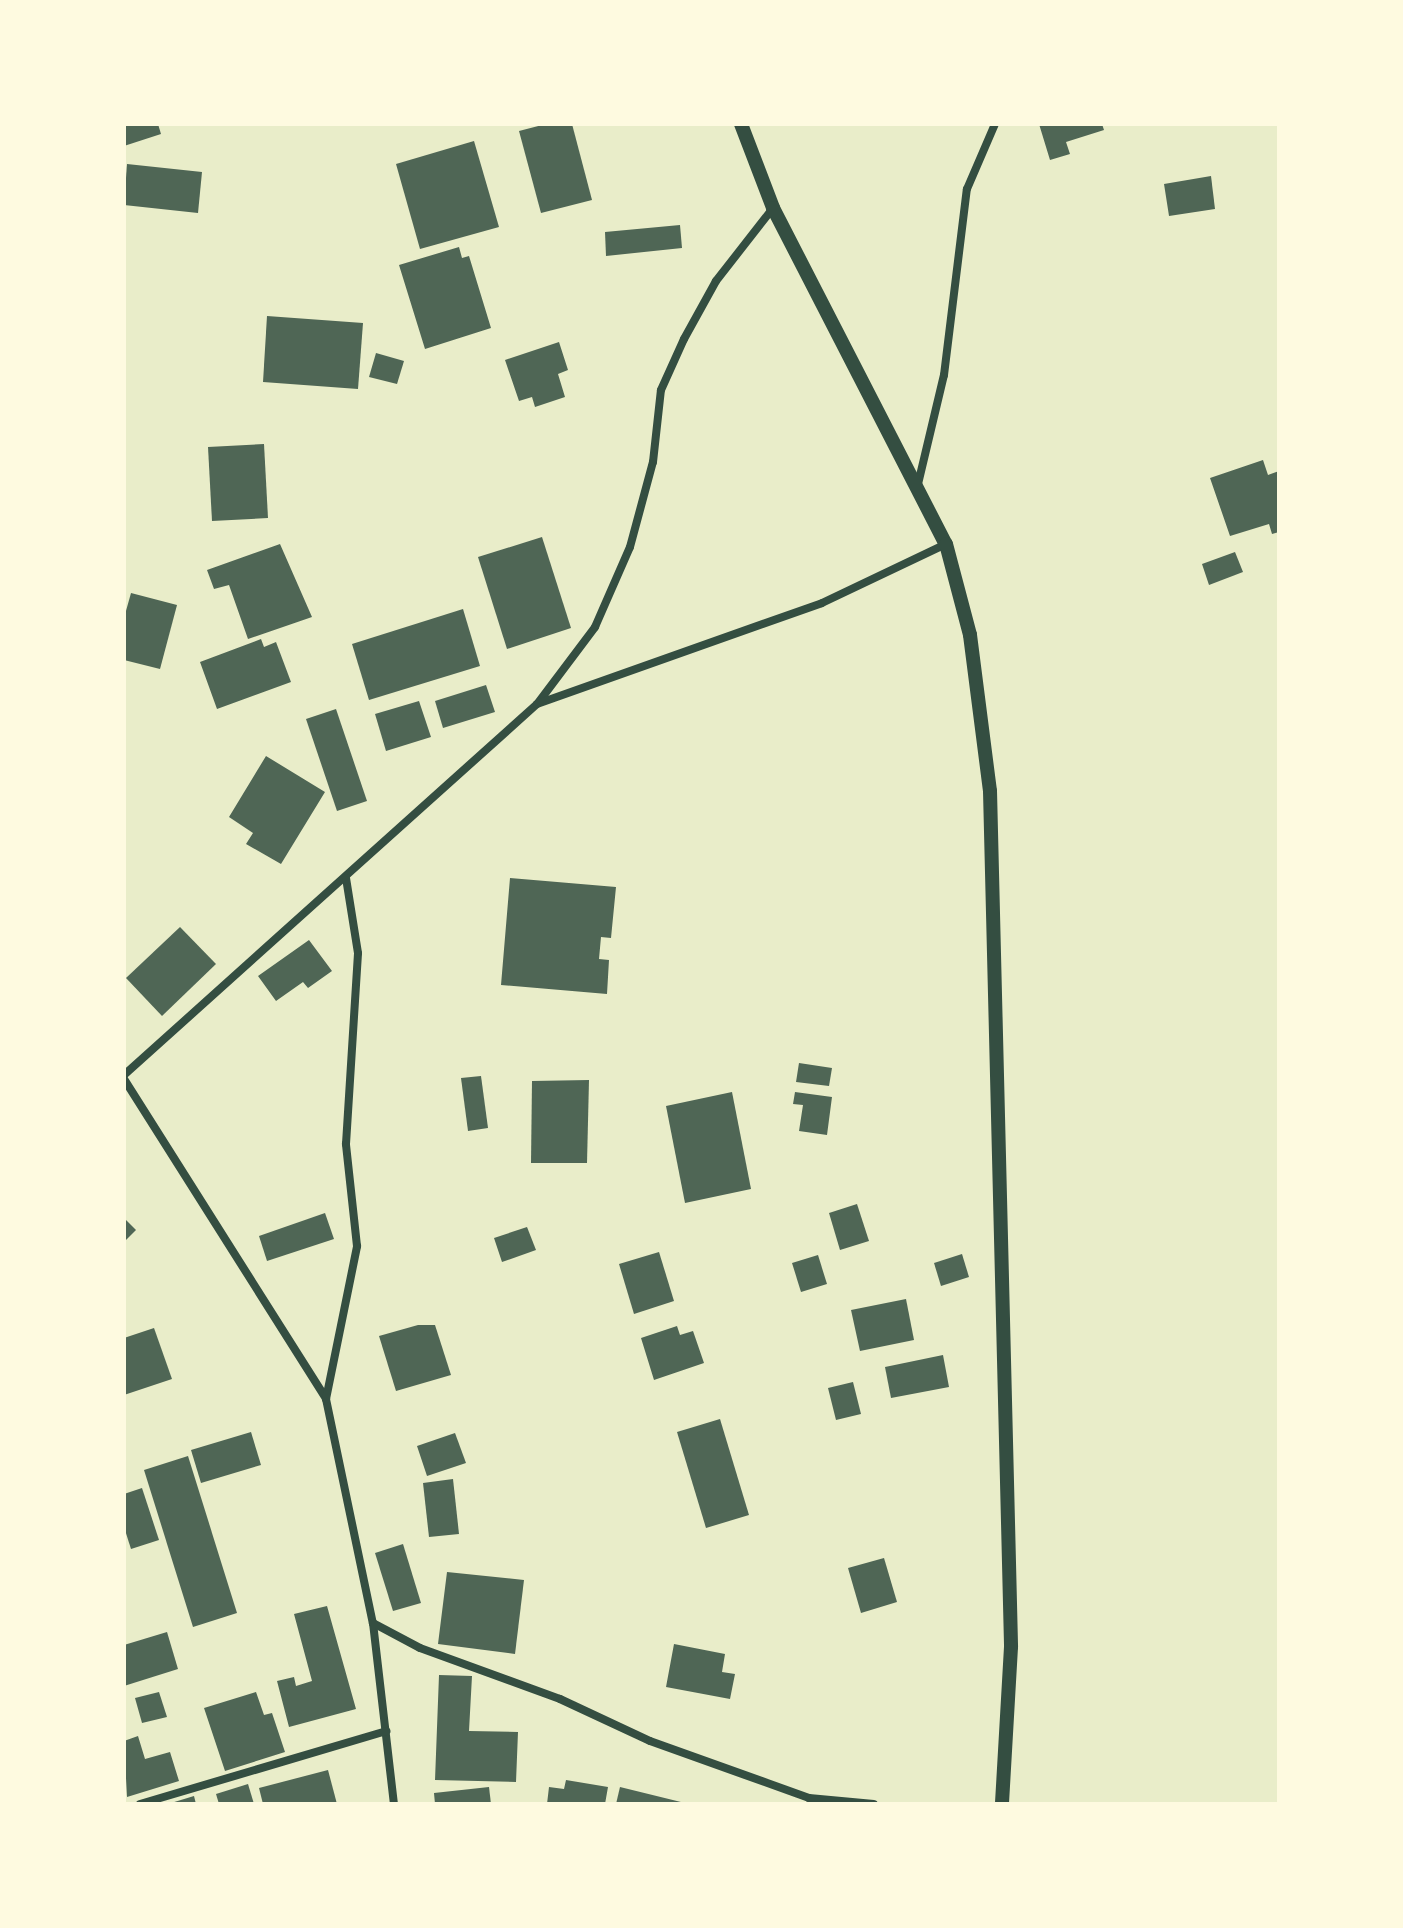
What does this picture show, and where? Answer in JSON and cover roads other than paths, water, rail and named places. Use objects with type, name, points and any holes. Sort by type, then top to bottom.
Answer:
[{"type":"street","points":[[741,124],[773,208],[918,484],[946,544],[970,635],[990,791],[1011,1647],[1002,1804]]},
{"type":"street","points":[[918,484],[944,375],[967,189],[995,124]]},
{"type":"street","points":[[394,1804],[373,1623],[326,1399],[124,1077],[537,704],[595,627],[630,547],[653,462],[661,390],[684,339],[716,281],[773,208]]},
{"type":"street","points":[[537,704],[822,603],[946,544]]},
{"type":"street","points":[[326,1399],[357,1246],[346,1144],[358,953],[346,878]]},
{"type":"street","points":[[373,1623],[420,1648],[560,1699],[665,1746],[809,1798],[874,1804]]},
{"type":"street","points":[[140,1804],[386,1731]]}]
